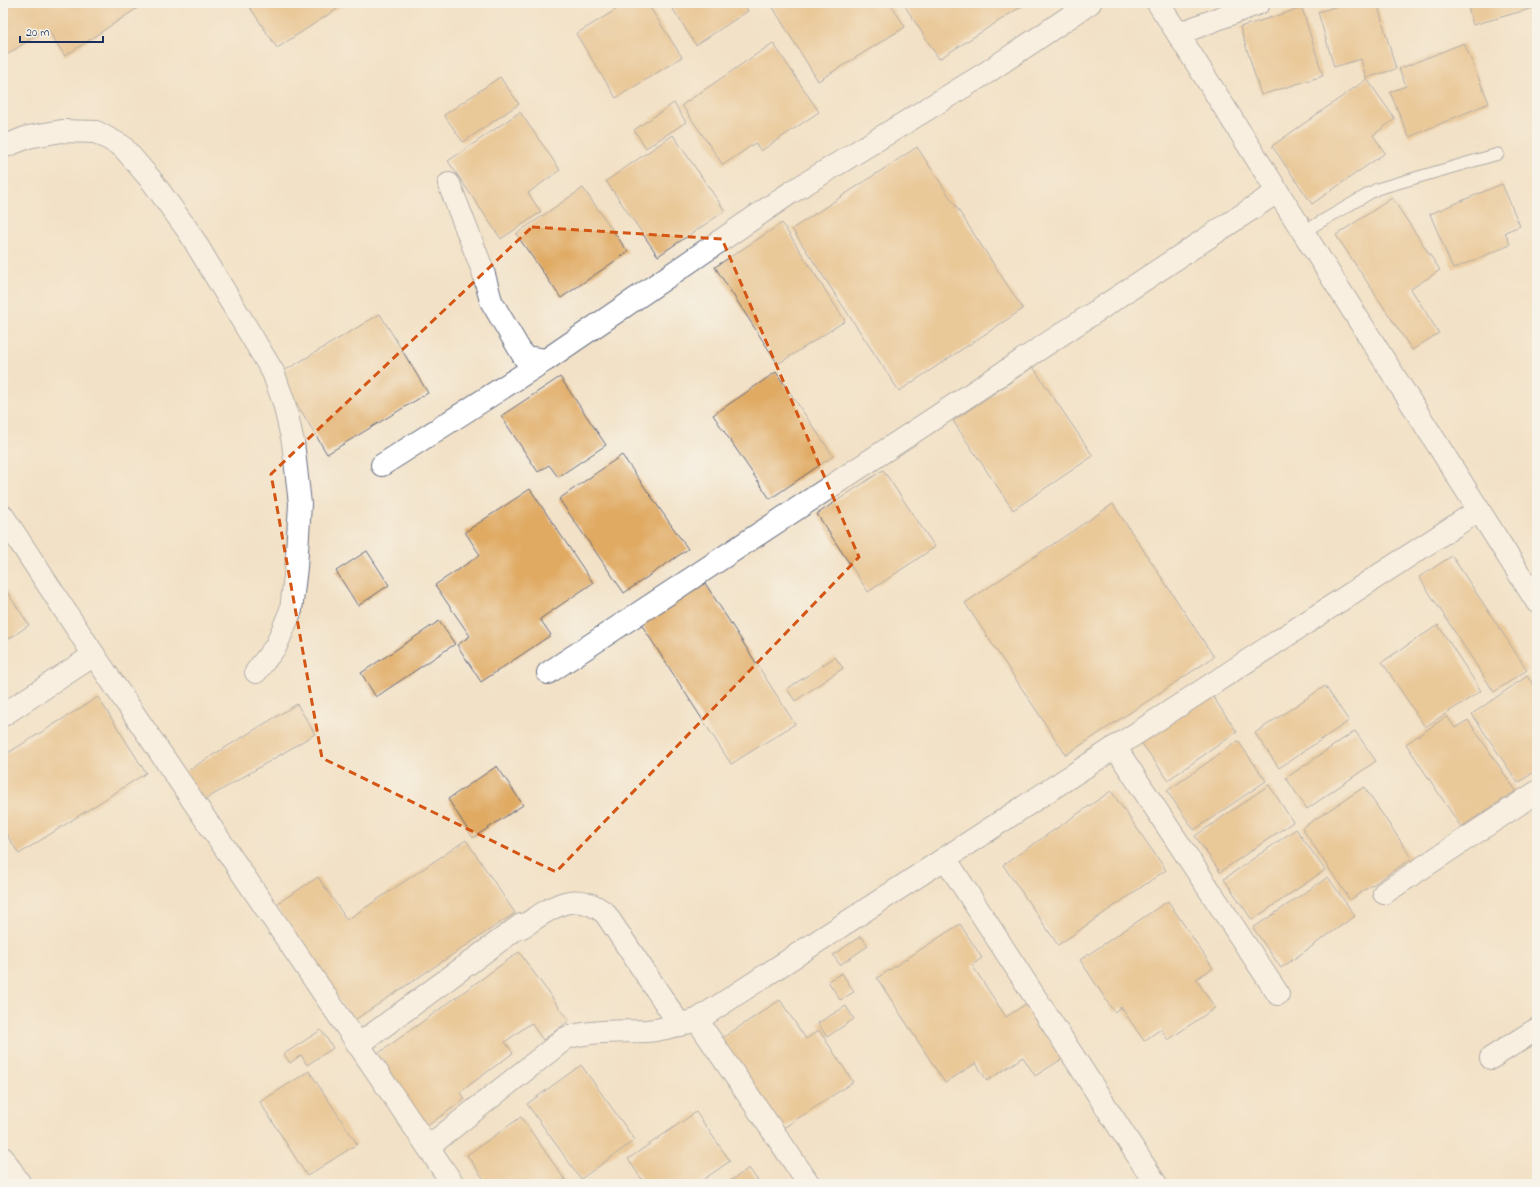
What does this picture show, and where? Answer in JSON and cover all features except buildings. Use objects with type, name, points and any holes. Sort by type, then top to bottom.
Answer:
[{"type":"street","points":[[382,465],[546,360],[790,193],[986,73],[1090,3]]},
{"type":"street","points":[[1158,3],[1537,602]]},
{"type":"street","points":[[1178,34],[1259,3]]},
{"type":"street","points":[[3,147],[28,137],[62,131],[96,132],[122,146],[152,181],[189,232],[273,372],[284,403],[293,442],[300,504],[296,567],[291,610],[276,646],[256,672]]},
{"type":"street","points":[[449,184],[483,271],[490,301],[524,357],[546,360]]},
{"type":"street","points":[[548,673],[1277,192]]},
{"type":"street","points":[[428,1148],[566,1038],[581,1033],[647,1031],[689,1022],[945,858],[1479,510]]},
{"type":"street","points":[[3,516],[94,655],[453,1184]]},
{"type":"street","points":[[3,715],[94,655]]},
{"type":"street","points":[[1115,747],[1278,994]]},
{"type":"street","points":[[1384,893],[1537,792]]},
{"type":"street","points":[[945,858],[1156,1184]]},
{"type":"street","points":[[358,1045],[521,925],[522,927],[562,902],[579,902],[596,906],[605,913],[689,1022],[809,1184]]},
{"type":"street","points":[[1491,1058],[1537,1029]]},
{"type":"street","points":[[3,1158],[20,1184]]},
{"type":"lane","points":[[1303,232],[1377,189],[1498,154]]},
{"type":"highlighted area","points":[[532,227],[722,239],[859,557],[556,872],[322,758],[271,474]]}]
